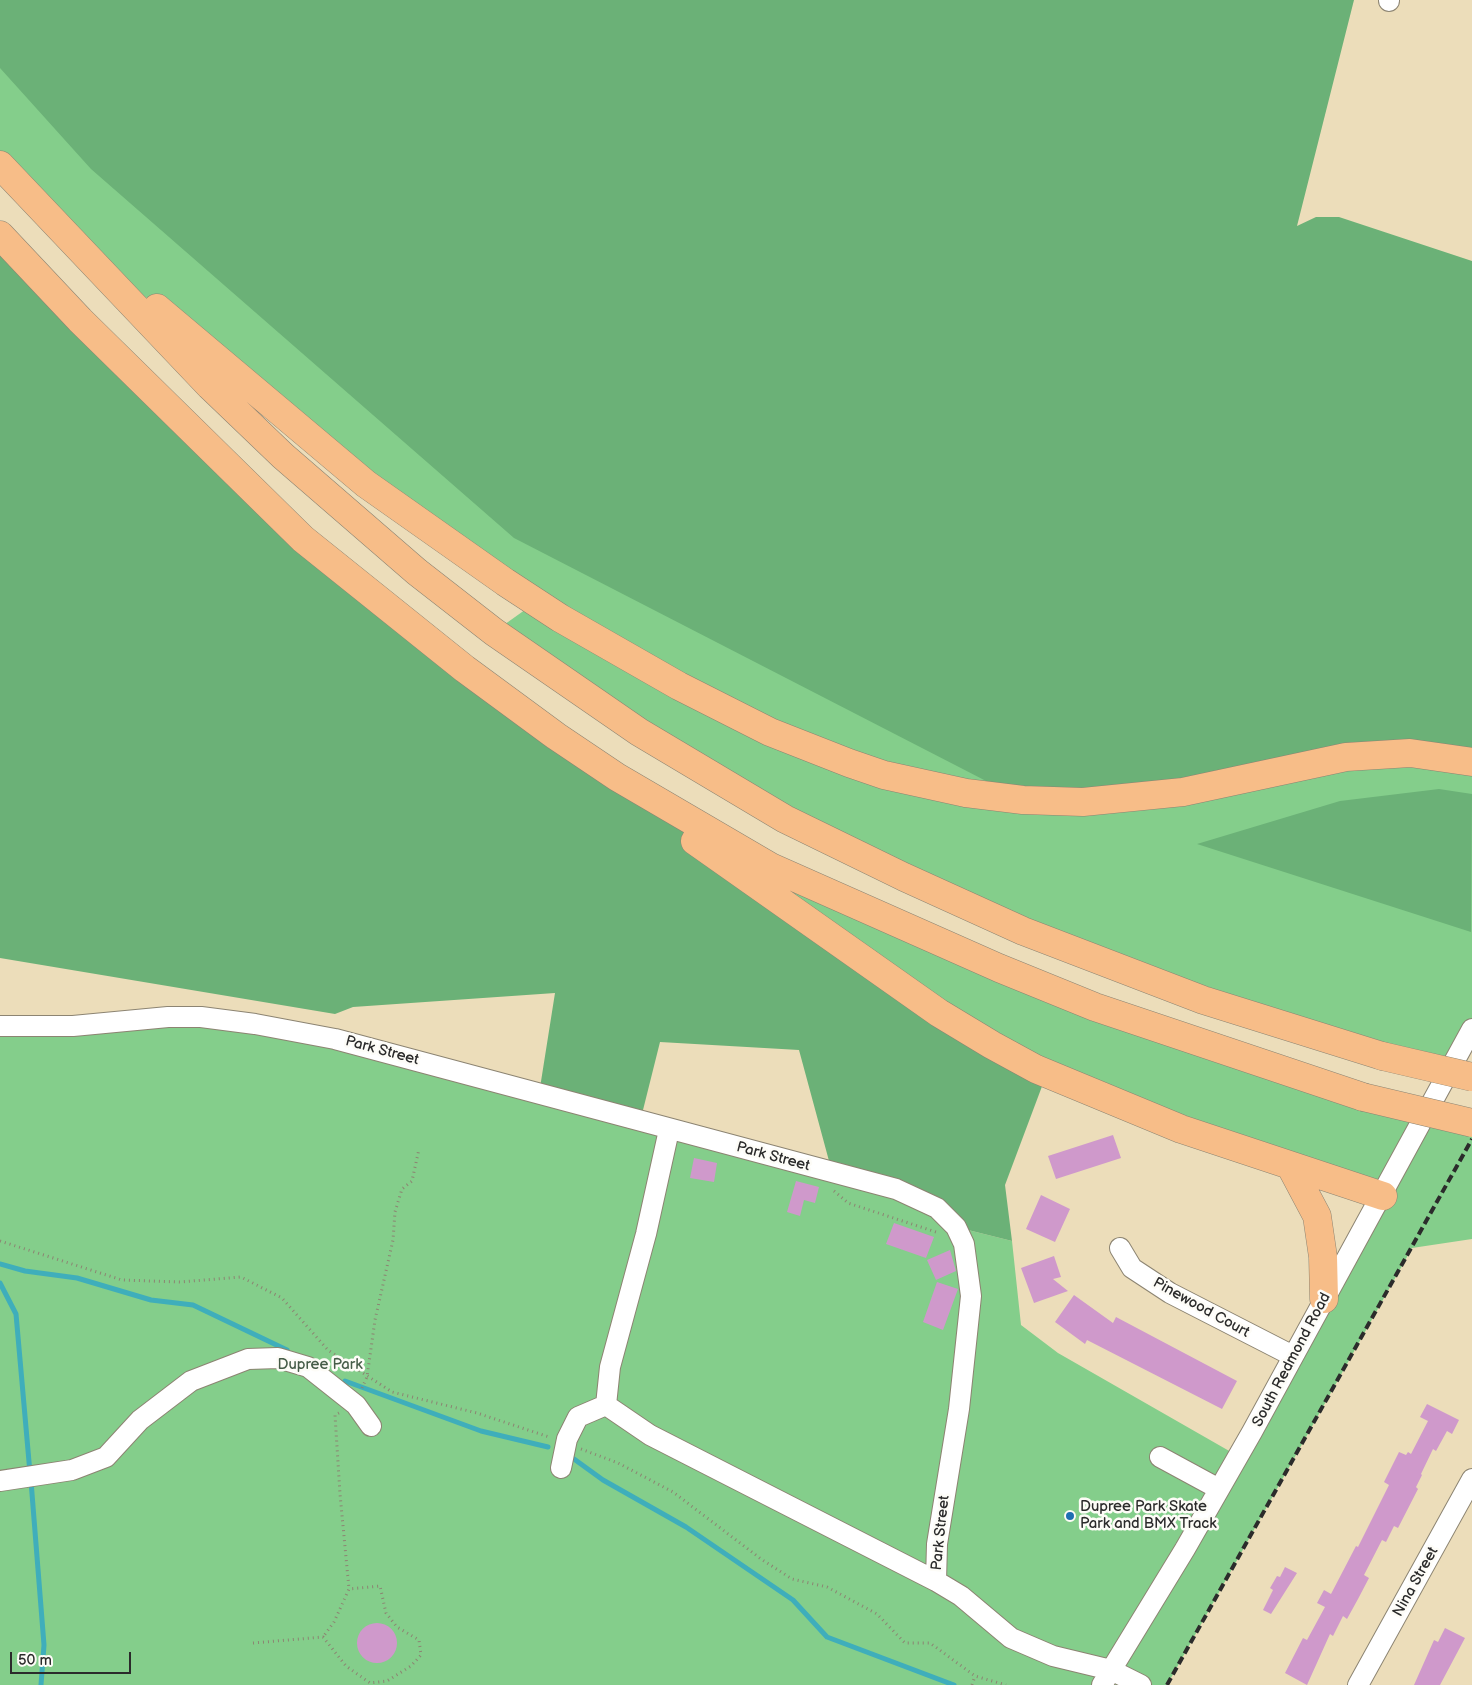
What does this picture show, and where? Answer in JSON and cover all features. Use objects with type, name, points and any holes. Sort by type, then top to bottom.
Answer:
[{"type":"highway","points":[[0,165],[210,386],[283,456],[353,518],[494,632],[578,692],[647,737],[785,819],[1023,932],[1203,1000],[1382,1056],[1472,1077]]},
{"type":"highway","points":[[0,235],[80,320],[304,539],[390,611],[465,669],[556,736],[617,777],[771,867],[998,968],[1095,1007],[1363,1097],[1472,1123]]},
{"type":"highway","points":[[66,235],[366,484],[505,582],[560,618],[663,677],[770,732],[816,751],[884,776],[966,793],[1023,800],[1084,802],[1183,792],[1346,757],[1410,753],[1472,762]]},
{"type":"highway","points":[[617,777],[706,850],[939,1013],[992,1046],[1036,1069],[1121,1106],[1291,1167],[1383,1196]]},
{"type":"highway","points":[[1291,1167],[1317,1216],[1323,1256],[1324,1299]]},
{"type":"street","name":"Park Street","points":[[0,1026],[73,1026],[168,1017],[201,1017],[255,1024],[335,1039],[669,1130],[896,1189],[938,1208],[956,1227],[964,1244],[969,1264],[972,1296],[959,1409],[937,1544],[936,1581],[961,1596],[1011,1638],[1106,1677],[1141,1685]]},
{"type":"street","name":"South Redmond Road","points":[[1106,1677],[1220,1489],[1383,1196],[1472,1029]]},
{"type":"street","points":[[606,1405],[610,1367],[646,1234],[669,1130]]},
{"type":"street","name":"Pinewood Court","points":[[1120,1248],[1132,1268],[1170,1293],[1293,1356]]},
{"type":"street","points":[[0,1481],[72,1470],[106,1457],[140,1420],[191,1382],[248,1360],[278,1358],[308,1367],[356,1405],[371,1426]]},
{"type":"street","points":[[561,1468],[566,1443],[578,1417],[606,1405]]},
{"type":"street","points":[[606,1405],[650,1435],[936,1581]]},
{"type":"street","points":[[1160,1457],[1220,1489]]},
{"type":"street","name":"Nina Street","points":[[1358,1685],[1472,1479]]},
{"type":"path","points":[[363,1384],[367,1377],[375,1320],[393,1240],[395,1212],[402,1189],[412,1181],[419,1149]]},
{"type":"path","points":[[828,1187],[848,1203],[936,1232],[942,1237]]},
{"type":"path","points":[[0,1241],[122,1280],[180,1282],[241,1277],[282,1298],[328,1350],[392,1392],[477,1413],[618,1463],[674,1492],[761,1559],[792,1579],[827,1587],[877,1614],[905,1643],[930,1643],[975,1676],[1006,1685]]},
{"type":"path","points":[[254,1643],[323,1636],[334,1622],[349,1589],[335,1415],[356,1405]]},
{"type":"path","points":[[323,1636],[346,1666],[370,1683],[387,1683],[411,1666],[421,1655],[419,1640],[396,1628],[386,1613],[380,1586],[349,1589]]},
{"type":"path","points":[[972,1685],[975,1676]]},
{"type":"green space","points":[[0,0],[1354,0],[1297,226],[1316,217],[1339,217],[1472,261],[1472,762],[1461,759],[1023,800],[514,538],[91,169],[0,68]]},
{"type":"green space","points":[[0,28],[1346,757],[1472,762],[1472,1029],[1448,1073],[1382,1056],[904,877],[494,632],[536,602],[66,235],[0,165]]},
{"type":"green space","points":[[0,235],[391,611],[1047,1073],[1005,1185],[1012,1241],[956,1227],[949,1218],[832,1172],[799,1050],[660,1042],[640,1122],[539,1094],[555,993],[353,1007],[335,1014],[0,958]]},
{"type":"green space","points":[[1439,789],[1472,794],[1471,932],[1197,844],[1340,801]]},
{"type":"green space","name":"Dupree Park","points":[[706,850],[999,968],[1472,1123],[1472,1239],[1412,1248],[1167,1685],[0,1685],[0,1026],[255,1024],[896,1189],[956,1227],[1012,1241],[1021,1325],[1058,1353],[1238,1456],[1382,1197],[1036,1069]]},
{"type":"building","points":[[1113,1135],[1121,1158],[1056,1179],[1048,1156]]},
{"type":"building","points":[[694,1158],[717,1163],[714,1182],[690,1178]]},
{"type":"building","points":[[796,1181],[819,1187],[815,1203],[804,1200],[800,1216],[787,1212]]},
{"type":"building","points":[[1041,1195],[1070,1209],[1055,1242],[1026,1229]]},
{"type":"building","points":[[894,1223],[934,1237],[926,1258],[886,1244]]},
{"type":"building","points":[[950,1250],[956,1271],[936,1280],[927,1260]]},
{"type":"building","points":[[1054,1256],[1061,1277],[1053,1279],[1068,1291],[1034,1303],[1021,1268]]},
{"type":"building","points":[[937,1282],[958,1289],[943,1330],[923,1322]]},
{"type":"building","points":[[1074,1295],[1113,1323],[1116,1317],[1237,1381],[1222,1409],[1087,1340],[1085,1344],[1055,1322]]},
{"type":"building","points":[[1427,1404],[1459,1420],[1452,1434],[1447,1431],[1436,1451],[1433,1449],[1416,1487],[1418,1489],[1398,1528],[1394,1526],[1386,1542],[1382,1540],[1364,1575],[1369,1578],[1347,1619],[1343,1616],[1333,1636],[1330,1634],[1307,1685],[1285,1673],[1303,1638],[1307,1640],[1325,1607],[1317,1603],[1324,1590],[1331,1594],[1356,1546],[1358,1547],[1389,1485],[1384,1482],[1399,1452],[1406,1455],[1408,1452],[1411,1454],[1428,1421],[1420,1417]]},
{"type":"building","points":[[1285,1567],[1297,1573],[1271,1614],[1263,1610],[1273,1590],[1270,1588],[1277,1576],[1280,1577]]},
{"type":"building","points":[[373,1623],[381,1623],[388,1626],[394,1632],[397,1643],[394,1654],[388,1660],[381,1663],[373,1663],[366,1660],[360,1654],[357,1647],[357,1639],[360,1632],[366,1626]]},
{"type":"building","points":[[1445,1628],[1465,1638],[1440,1685],[1414,1685],[1434,1640],[1438,1642]]},
{"type":"waterway","points":[[0,1264],[25,1271],[77,1278],[151,1300],[193,1305],[287,1350]]},
{"type":"waterway","points":[[0,1283],[16,1314],[30,1473]]},
{"type":"waterway","points":[[345,1381],[481,1431],[548,1447]]},
{"type":"waterway","points":[[574,1459],[603,1480],[686,1527],[793,1600],[827,1637],[954,1685]]},
{"type":"waterway","points":[[31,1481],[44,1645],[41,1685]]},
{"type":"railway","points":[[1167,1685],[1472,1139]]},
{"type":"place","name":"Dupree Park Skate Park and BMX Track","points":[[1070,1516]]}]
